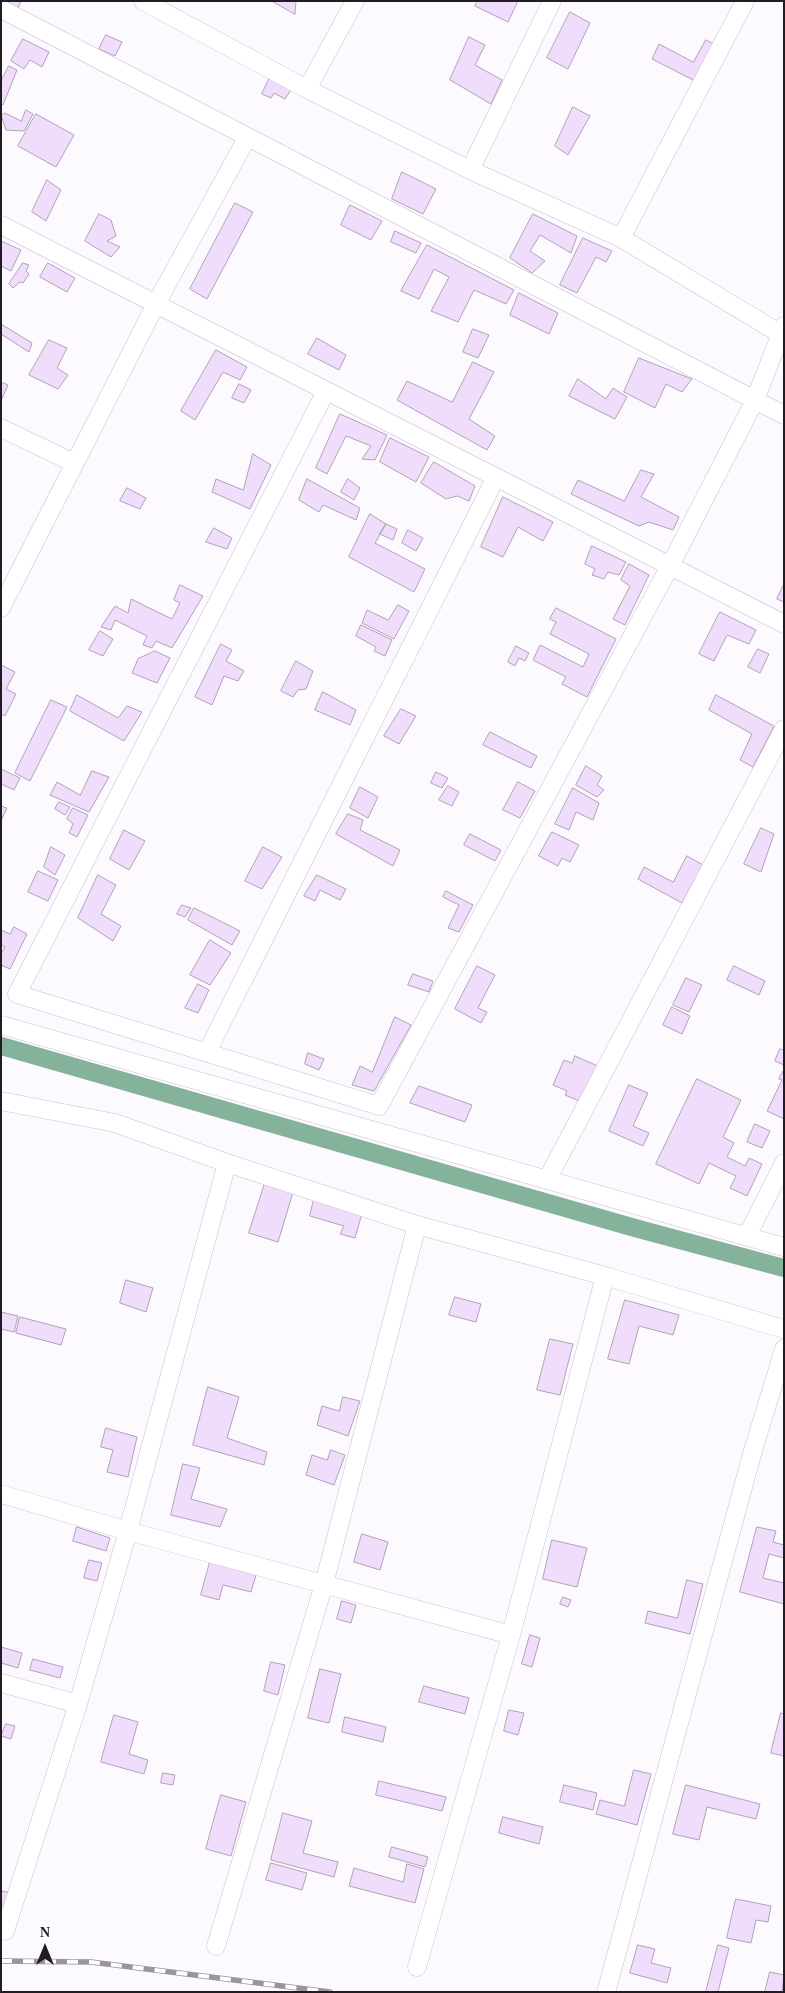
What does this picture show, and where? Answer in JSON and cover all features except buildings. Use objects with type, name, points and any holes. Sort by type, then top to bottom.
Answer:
[{"type":"street","points":[[143,1],[161,6],[307,89],[470,170],[621,238],[782,332],[754,400],[670,566],[379,1106],[17,994],[326,391]]},
{"type":"street","points":[[307,89],[355,1]]},
{"type":"street","points":[[470,170],[552,1]]},
{"type":"street","points":[[621,238],[745,1]]},
{"type":"street","points":[[1,9],[784,415]]},
{"type":"street","points":[[1,608],[156,304],[247,138]]},
{"type":"street","points":[[1,225],[784,624]]},
{"type":"street","points":[[1,428],[74,464]]},
{"type":"street","points":[[207,1052],[496,477]]},
{"type":"street","points":[[547,1180],[784,729]]},
{"type":"street","points":[[1,1025],[784,1247]]},
{"type":"street","points":[[1,1101],[115,1123],[227,1163],[417,1225],[605,1276],[784,1328]]},
{"type":"street","points":[[5,1931],[78,1704],[128,1531],[227,1163]]},
{"type":"street","points":[[747,1236],[784,1164]]},
{"type":"street","points":[[216,1946],[324,1584],[417,1225]]},
{"type":"street","points":[[417,1967],[511,1635],[605,1276]]},
{"type":"street","points":[[607,1989],[749,1464],[784,1348]]},
{"type":"street","points":[[1,1494],[128,1531],[511,1635]]},
{"type":"street","points":[[1,1683],[78,1704]]},
{"type":"waterway","points":[[1,1046],[635,1228],[784,1268]]},
{"type":"railway","points":[[1,1961],[91,1962],[330,1992]]}]
